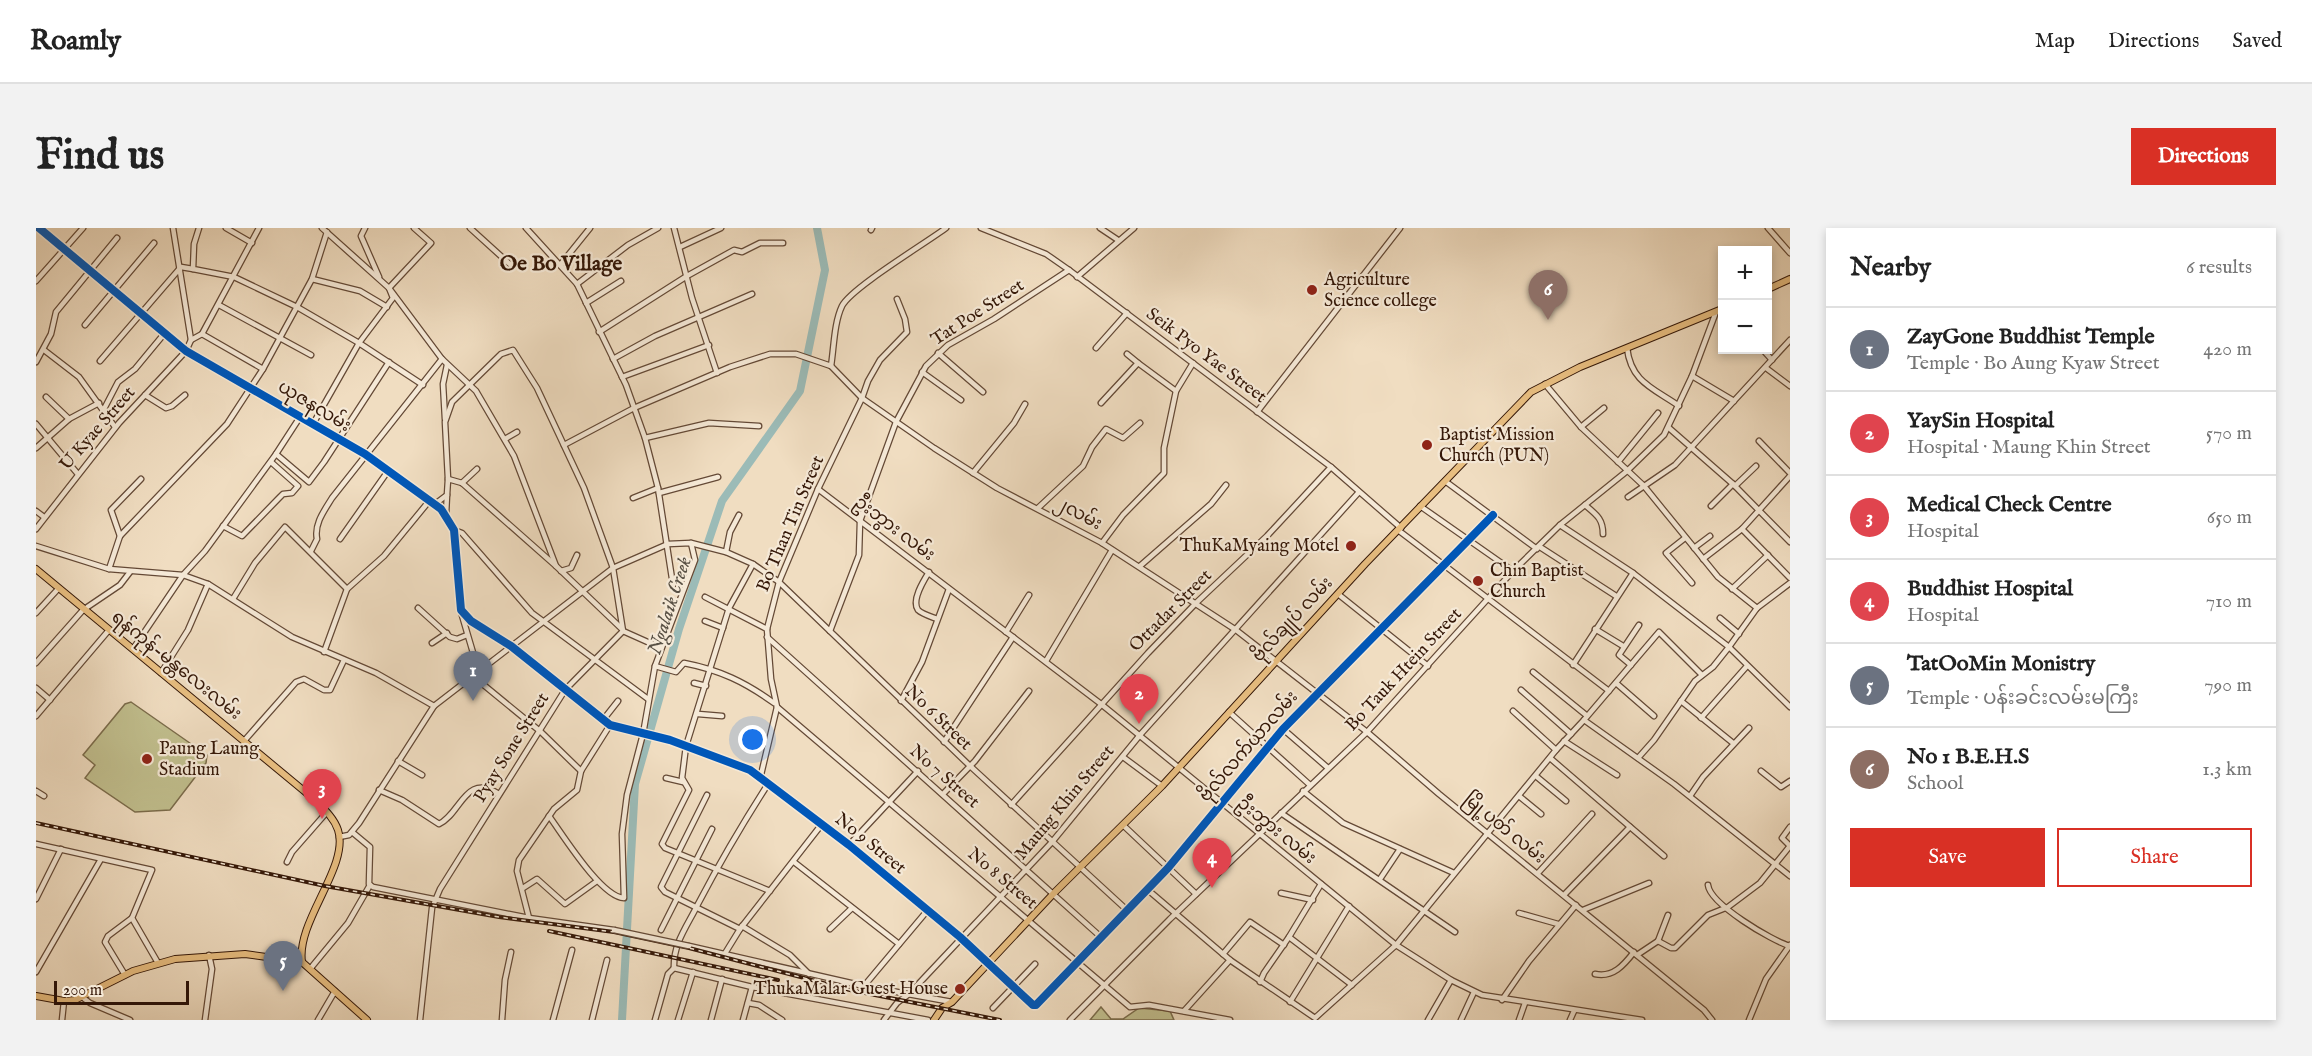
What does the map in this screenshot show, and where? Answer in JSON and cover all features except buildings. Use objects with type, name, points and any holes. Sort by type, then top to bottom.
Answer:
[{"type":"main road","points":[[1772,287],[1790,279]]},
{"type":"main road","name":"ဗိုလ်ချုပ် လမ်း","points":[[934,1020],[942,1008],[952,1002],[1054,892],[1124,826],[1420,506],[1532,392],[1627,348],[1718,311]]},
{"type":"main road","name":"ရန်ကုန်-မန္တလေးလမ်း","points":[[36,569],[327,812],[334,821],[339,837]]},
{"type":"main road","points":[[302,962],[303,941],[337,855],[339,837]]},
{"type":"main road","points":[[36,996],[64,1001],[82,997],[125,975],[158,963],[209,955],[245,954],[302,962],[367,1020]]},
{"type":"street","name":"ယုဇနလမ်း","points":[[39,228],[186,351],[365,454],[432,502],[446,515],[454,530],[461,610],[476,675]]},
{"type":"street","points":[[36,281],[83,228]]},
{"type":"street","points":[[173,228],[191,340],[202,334],[259,228]]},
{"type":"street","points":[[193,269],[194,244],[199,228]]},
{"type":"street","points":[[226,228],[252,243]]},
{"type":"street","points":[[365,228],[361,236],[380,279]]},
{"type":"street","points":[[389,288],[431,243],[414,228]]},
{"type":"street","points":[[470,228],[513,267]]},
{"type":"street","points":[[526,228],[577,284],[622,377],[645,438],[658,490],[673,585]]},
{"type":"street","points":[[577,284],[628,245],[658,228]]},
{"type":"street","points":[[674,228],[692,298],[717,373]]},
{"type":"street","points":[[680,247],[721,228]]},
{"type":"street","points":[[564,445],[634,408],[717,373],[770,354],[796,354],[829,365],[845,301],[903,255],[946,228]]},
{"type":"street","name":"Seik Pyo Yae Street","points":[[981,228],[1046,254],[1069,270],[1331,467],[1400,529],[1488,601],[1608,691]]},
{"type":"street","points":[[1100,228],[1118,240]]},
{"type":"street","points":[[1077,277],[1134,228]]},
{"type":"street","points":[[1257,412],[1400,228]]},
{"type":"street","points":[[1768,228],[1790,253]]},
{"type":"street","points":[[561,264],[587,229]]},
{"type":"street","points":[[109,568],[120,536],[227,424],[263,369],[312,279],[324,230],[389,288],[447,365],[470,385],[505,439],[524,480],[556,566]]},
{"type":"street","points":[[37,359],[44,350],[56,312],[117,238]]},
{"type":"street","points":[[85,325],[154,243]]},
{"type":"street","points":[[599,332],[687,276],[734,250],[742,252],[760,243],[783,243]]},
{"type":"street","points":[[181,267],[234,277],[297,307],[359,343],[423,385]]},
{"type":"street","points":[[100,361],[138,313],[181,267]]},
{"type":"street","name":"Tat Poe Street","points":[[830,631],[859,555],[860,521],[896,423],[922,372],[938,354],[1069,270]]},
{"type":"street","points":[[312,279],[360,291],[387,307]]},
{"type":"street","points":[[586,303],[621,281]]},
{"type":"street","points":[[313,424],[359,343],[393,298],[389,288]]},
{"type":"street","points":[[613,358],[655,336],[752,294]]},
{"type":"street","name":"Bo Than Tin Street","points":[[760,779],[776,705],[767,629],[778,582],[868,381],[880,360],[907,333],[905,319],[897,299]]},
{"type":"street","points":[[219,305],[311,355]]},
{"type":"street","points":[[1096,348],[1127,313]]},
{"type":"street","name":"Bo Tauk Htein Street","points":[[1070,1020],[1196,894],[1367,732],[1513,571],[1560,525],[1627,471],[1669,428],[1718,313]]},
{"type":"street","points":[[104,409],[118,382],[135,369],[164,334]]},
{"type":"street","points":[[202,334],[263,369]]},
{"type":"street","name":"U Kyae Street","points":[[36,529],[77,473],[186,351],[191,340]]},
{"type":"street","points":[[1628,497],[1675,465],[1693,448],[1790,340]]},
{"type":"street","points":[[622,377],[709,345]]},
{"type":"street","points":[[1627,348],[1629,365],[1634,375],[1679,406]]},
{"type":"street","points":[[44,350],[72,370],[104,409],[115,428]]},
{"type":"street","points":[[446,422],[452,402],[508,351],[514,350],[584,488],[614,568],[623,630]]},
{"type":"street","points":[[938,354],[983,392]]},
{"type":"street","points":[[1127,354],[1176,391]]},
{"type":"street","points":[[1767,354],[1772,360]]},
{"type":"street","points":[[311,551],[317,539],[316,531],[319,520],[332,498],[442,359]]},
{"type":"street","points":[[276,454],[309,482],[389,362]]},
{"type":"street","points":[[1101,403],[1138,363]]},
{"type":"street","points":[[1102,543],[1123,515],[1164,473],[1164,448],[1176,391],[1193,363]]},
{"type":"street","points":[[446,515],[448,479],[443,384],[447,365]]},
{"type":"street","name":"၂လမ်း","points":[[829,365],[862,398],[896,423],[997,488],[1038,508],[1140,566],[1236,630],[1276,661]]},
{"type":"street","points":[[1766,368],[1790,386]]},
{"type":"street","points":[[922,372],[961,400]]},
{"type":"street","points":[[1692,376],[1734,401]]},
{"type":"street","points":[[1545,384],[1581,427],[1644,486],[1703,559],[1732,589],[1757,608]]},
{"type":"street","points":[[145,395],[166,408],[185,395]]},
{"type":"street","points":[[46,397],[69,419]]},
{"type":"street","points":[[36,448],[69,419],[99,403]]},
{"type":"street","points":[[973,473],[1014,423],[1025,404]]},
{"type":"street","points":[[1581,427],[1604,408]]},
{"type":"street","points":[[1618,462],[1658,413]]},
{"type":"street","points":[[133,650],[183,575],[271,462],[300,417]]},
{"type":"street","points":[[645,438],[710,423],[759,426]]},
{"type":"street","points":[[1038,508],[1083,466],[1092,447],[1106,429],[1123,438],[1140,423]]},
{"type":"street","points":[[36,424],[77,473]]},
{"type":"street","points":[[1669,428],[1734,485],[1790,542]]},
{"type":"street","points":[[505,439],[517,432]]},
{"type":"street","points":[[1703,559],[1742,529],[1790,475],[1759,441]]},
{"type":"street","points":[[223,526],[242,536],[283,494],[292,493],[298,486],[271,462]]},
{"type":"street","points":[[1711,506],[1756,466]]},
{"type":"street","name":"Ottadar Street","points":[[1011,805],[1101,704],[1196,603],[1267,536],[1331,467]]},
{"type":"street","points":[[462,483],[477,469]]},
{"type":"street","points":[[340,539],[388,471]]},
{"type":"street","points":[[633,498],[718,477]]},
{"type":"street","points":[[120,536],[111,510],[141,479]]},
{"type":"street","points":[[448,479],[462,483],[556,566],[623,630],[661,648]]},
{"type":"street","points":[[1445,481],[1538,548],[1616,596]]},
{"type":"street","points":[[1785,482],[1790,488]]},
{"type":"street","points":[[1140,566],[1211,504],[1226,485]]},
{"type":"street","name":"ဦးဘွား လမ်း","points":[[818,489],[1046,660],[1396,945],[1474,992],[1502,1000],[1642,1020]]},
{"type":"street","name":"Maung Khin Street","points":[[884,1020],[889,1011],[909,994],[960,937],[1052,842],[1140,735],[1359,492]]},
{"type":"street","points":[[324,652],[348,590],[384,556],[432,502],[447,495]]},
{"type":"street","points":[[1585,505],[1603,523],[1603,534]]},
{"type":"street","points":[[1420,506],[1513,571]]},
{"type":"street","points":[[36,512],[44,517]]},
{"type":"street","points":[[725,551],[730,532],[739,515]]},
{"type":"street","name":"ဗိုလ်လက်ယာလမ်း","points":[[1034,1004],[1102,938],[1168,868],[1220,802],[1283,729],[1492,515]]},
{"type":"street","points":[[1560,525],[1633,573],[1729,647],[1790,707]]},
{"type":"street","points":[[233,599],[255,563],[285,527],[348,590]]},
{"type":"street","points":[[1742,529],[1790,578]]},
{"type":"street","points":[[454,530],[462,533],[543,623],[648,699]]},
{"type":"street","points":[[1700,535],[1704,540]]},
{"type":"street","points":[[1694,548],[1710,536]]},
{"type":"street","points":[[1685,538],[1666,553],[1692,583]]},
{"type":"street","points":[[549,816],[597,881],[615,895],[624,898],[623,816],[645,734],[648,699],[661,648],[695,560],[691,543]]},
{"type":"street","name":"No 6 Street","points":[[668,544],[691,543],[725,551],[753,564],[778,582],[1011,805],[1128,911]]},
{"type":"street","points":[[339,837],[352,832],[434,706],[614,568],[668,544]]},
{"type":"street","points":[[36,546],[109,568],[130,572],[183,575],[208,584],[292,637],[376,673],[434,706]]},
{"type":"street","points":[[1046,660],[1112,550]]},
{"type":"street","points":[[561,571],[571,568],[577,555]]},
{"type":"street","points":[[1732,589],[1768,555]]},
{"type":"street","points":[[683,782],[686,746],[698,714],[729,608],[753,564]]},
{"type":"street","points":[[36,663],[83,610],[120,585],[130,572]]},
{"type":"street","points":[[929,572],[919,590],[917,607],[919,611],[937,619]]},
{"type":"street","points":[[1573,665],[1633,573]]},
{"type":"street","points":[[1638,758],[1702,675],[1729,647],[1757,608],[1790,583]]},
{"type":"street","points":[[161,673],[188,630],[208,584]]},
{"type":"street","points":[[36,613],[58,589]]},
{"type":"street","points":[[901,701],[922,662],[949,589]]},
{"type":"street","points":[[1338,594],[1428,666]]},
{"type":"street","points":[[1006,632],[1029,595]]},
{"type":"street","points":[[705,597],[767,629]]},
{"type":"street","points":[[418,608],[454,639],[467,635]]},
{"type":"street","points":[[461,610],[471,621],[512,646],[610,725],[581,771],[577,789],[549,816],[519,860],[517,871],[529,918]]},
{"type":"street","points":[[1720,618],[1739,634]]},
{"type":"street","points":[[705,621],[723,628]]},
{"type":"street","points":[[1631,665],[1619,655],[1639,625]]},
{"type":"street","points":[[1595,629],[1623,646]]},
{"type":"street","points":[[36,716],[109,630]]},
{"type":"street","name":"Pyay Sone Street","points":[[420,1020],[432,908],[436,899],[538,730],[565,690],[596,661],[623,630]]},
{"type":"street","points":[[1148,890],[1230,960],[1315,1019],[1396,945],[1556,750],[1659,632],[1702,675]]},
{"type":"street","points":[[432,643],[447,633]]},
{"type":"street","name":"No 7 Street","points":[[767,637],[1054,892],[1102,938]]},
{"type":"street","points":[[944,742],[1013,637]]},
{"type":"street","points":[[244,741],[296,682],[304,680],[324,690],[330,690],[344,660]]},
{"type":"street","name":"မြို့ပတ် လမ်း","points":[[1276,661],[1367,732],[1438,794],[1704,1010],[1712,1020]]},
{"type":"street","name":"No 8 Street","points":[[656,666],[676,672],[684,663],[744,681],[776,705],[1131,1008],[1149,1005],[1230,1020]]},
{"type":"street","points":[[1701,718],[1747,666]]},
{"type":"street","points":[[1533,672],[1585,718],[1690,796],[1790,876]]},
{"type":"street","points":[[476,675],[581,771]]},
{"type":"street","points":[[694,683],[705,686]]},
{"type":"street","points":[[1616,683],[1654,716]]},
{"type":"street","points":[[36,688],[50,700]]},
{"type":"street","points":[[1521,690],[1570,734]]},
{"type":"street","points":[[943,794],[975,761],[1029,691]]},
{"type":"street","points":[[1784,701],[1790,696]]},
{"type":"street","points":[[603,720],[618,701]]},
{"type":"street","points":[[1681,701],[1733,743]]},
{"type":"street","points":[[1514,711],[1556,750]]},
{"type":"street","points":[[1229,712],[1310,785]]},
{"type":"street","points":[[698,714],[722,716]]},
{"type":"street","name":"No 9 Street","points":[[610,725],[670,740],[740,765],[849,845],[960,937],[1034,1004]]},
{"type":"street","points":[[1690,796],[1733,743],[1749,728]]},
{"type":"street","points":[[1283,729],[1328,768]]},
{"type":"street","points":[[1564,741],[1617,775]]},
{"type":"street","points":[[1123,757],[1162,786]]},
{"type":"street","points":[[1550,759],[1664,856]]},
{"type":"street","points":[[398,761],[422,775]]},
{"type":"street","points":[[849,845],[918,771]]},
{"type":"street","points":[[1761,771],[1781,787],[1790,781]]},
{"type":"street","points":[[1536,777],[1566,801]]},
{"type":"street","points":[[666,778],[683,782],[689,786],[690,790],[662,844],[665,848],[770,891]]},
{"type":"street","points":[[655,1020],[668,974],[674,968],[678,941],[716,869],[768,784]]},
{"type":"street","points":[[379,790],[402,800],[439,824],[462,798],[478,788],[488,787],[499,794]]},
{"type":"street","points":[[36,791],[44,796]]},
{"type":"street","points":[[1304,792],[1343,823],[1454,873]]},
{"type":"street","points":[[708,795],[661,887],[677,898],[741,928],[790,955],[809,974]]},
{"type":"street","points":[[1519,796],[1540,814]]},
{"type":"street","points":[[287,862],[292,852],[327,812]]},
{"type":"street","points":[[1281,813],[1427,910],[1455,932]]},
{"type":"street","points":[[1538,873],[1592,814]]},
{"type":"street","points":[[724,955],[741,928],[822,824]]},
{"type":"street","points":[[1124,826],[1196,894]]},
{"type":"street","points":[[1564,895],[1630,826]]},
{"type":"street","points":[[1658,941],[1673,949],[1708,915],[1725,908],[1760,883],[1790,846],[1782,838],[1790,827]]},
{"type":"street","points":[[661,930],[712,829]]},
{"type":"street","points":[[310,969],[348,923],[370,885],[370,847],[352,832]]},
{"type":"street","points":[[36,844],[149,867],[153,874],[132,918],[108,936],[105,942],[125,975]]},
{"type":"street","points":[[36,899],[62,849]]},
{"type":"street","points":[[1380,879],[1400,849]]},
{"type":"street","points":[[36,972],[101,859]]},
{"type":"street","points":[[794,862],[899,944]]},
{"type":"street","points":[[523,888],[537,879],[565,904],[597,881]]},
{"type":"street","points":[[1583,910],[1649,883]]},
{"type":"street","points":[[1260,982],[1263,973],[1284,945],[1321,884]]},
{"type":"street","points":[[370,885],[529,918],[614,930],[864,986],[952,1002]]},
{"type":"street","points":[[1708,885],[1709,891],[1725,908],[1790,946],[1766,979],[1749,1020]]},
{"type":"street","points":[[1281,893],[1313,900]]},
{"type":"street","points":[[1502,1000],[1558,924],[1576,905]]},
{"type":"street","points":[[1290,1002],[1349,906]]},
{"type":"street","points":[[830,929],[852,908]]},
{"type":"street","points":[[864,986],[927,911]]},
{"type":"street","points":[[1520,913],[1558,924]]},
{"type":"street","points":[[1595,974],[1606,976],[1616,972],[1635,953],[1658,941],[1668,915]]},
{"type":"street","points":[[132,918],[158,963]]},
{"type":"street","points":[[1223,954],[1250,922],[1284,945]]},
{"type":"street","points":[[1289,937],[1352,985]]},
{"type":"street","points":[[553,1020],[572,950]]},
{"type":"street","points":[[502,1020],[505,980],[511,952]]},
{"type":"street","points":[[204,1020],[212,969],[209,955]]},
{"type":"street","points":[[592,1020],[607,960]]},
{"type":"street","points":[[1184,1011],[1230,960]]},
{"type":"street","points":[[993,1008],[1035,964]]},
{"type":"street","points":[[674,968],[752,987],[928,1020]]},
{"type":"street","points":[[678,1020],[693,972]]},
{"type":"street","points":[[711,1020],[722,979]]},
{"type":"street","points":[[1428,1020],[1451,980]]},
{"type":"street","points":[[743,1020],[752,987]]},
{"type":"street","points":[[318,1020],[335,991]]},
{"type":"street","points":[[1461,1020],[1474,992]]},
{"type":"street","points":[[82,997],[128,1020]]},
{"type":"street","points":[[62,1020],[64,1001]]},
{"type":"street","points":[[748,1003],[759,1005],[782,1020]]},
{"type":"street","points":[[1519,1020],[1525,1003]]},
{"type":"street","points":[[1570,1020],[1574,1011]]},
{"type":"shaded area","name":"Paung Laung Stadium","points":[[131,702],[207,755],[206,763],[170,810],[135,812],[85,778],[95,765],[83,755],[125,704]]},
{"type":"shaded area","points":[[1101,1007],[1111,1019],[1123,1019],[1139,1008],[1170,1011],[1174,1020],[1090,1020]]},
{"type":"waterway","name":"Ngalaik Creek","points":[[622,1020],[635,784],[679,629],[722,501],[800,391],[825,270],[817,228]]},
{"type":"railway","points":[[36,823],[325,886],[499,917],[614,932],[689,948],[850,990],[1000,1020]]},
{"type":"railway","points":[[549,931],[778,980]]},
{"type":"cycle path","points":[[39,228],[186,351],[365,454],[441,509],[454,530],[461,610],[471,621],[511,646],[610,725],[670,740],[750,770],[849,845],[960,937],[1033,1005],[1036,1005],[1168,868],[1283,729],[1493,515]]},
{"type":"place","name":"Agriculture Science college","points":[[1312,290]]},
{"type":"place","name":"No 1 B.E.H.S","points":[[1548,320]]},
{"type":"place","name":"Baptist Mission Church (PUN)","points":[[1427,445]]},
{"type":"place","name":"ThuKaMyaing Motel","points":[[1351,546]]},
{"type":"place","name":"Chin Baptist Church","points":[[1478,581]]},
{"type":"place","name":"ZayGone Buddhist Temple","points":[[473,701]]},
{"type":"place","name":"YaySin Hospital","points":[[1139,724]]},
{"type":"place","name":"Paung Laung Stadium","points":[[147,759]]},
{"type":"place","name":"Medical Check Centre","points":[[322,819]]},
{"type":"place","name":"Buddhist Hospital","points":[[1212,888]]},
{"type":"place","name":"ThukaMalar Guest House","points":[[960,989]]},
{"type":"place","name":"TatOoMin Monistry","points":[[283,991]]},
{"type":"district","name":"Oe Bo Village","points":[[561,264]]}]
